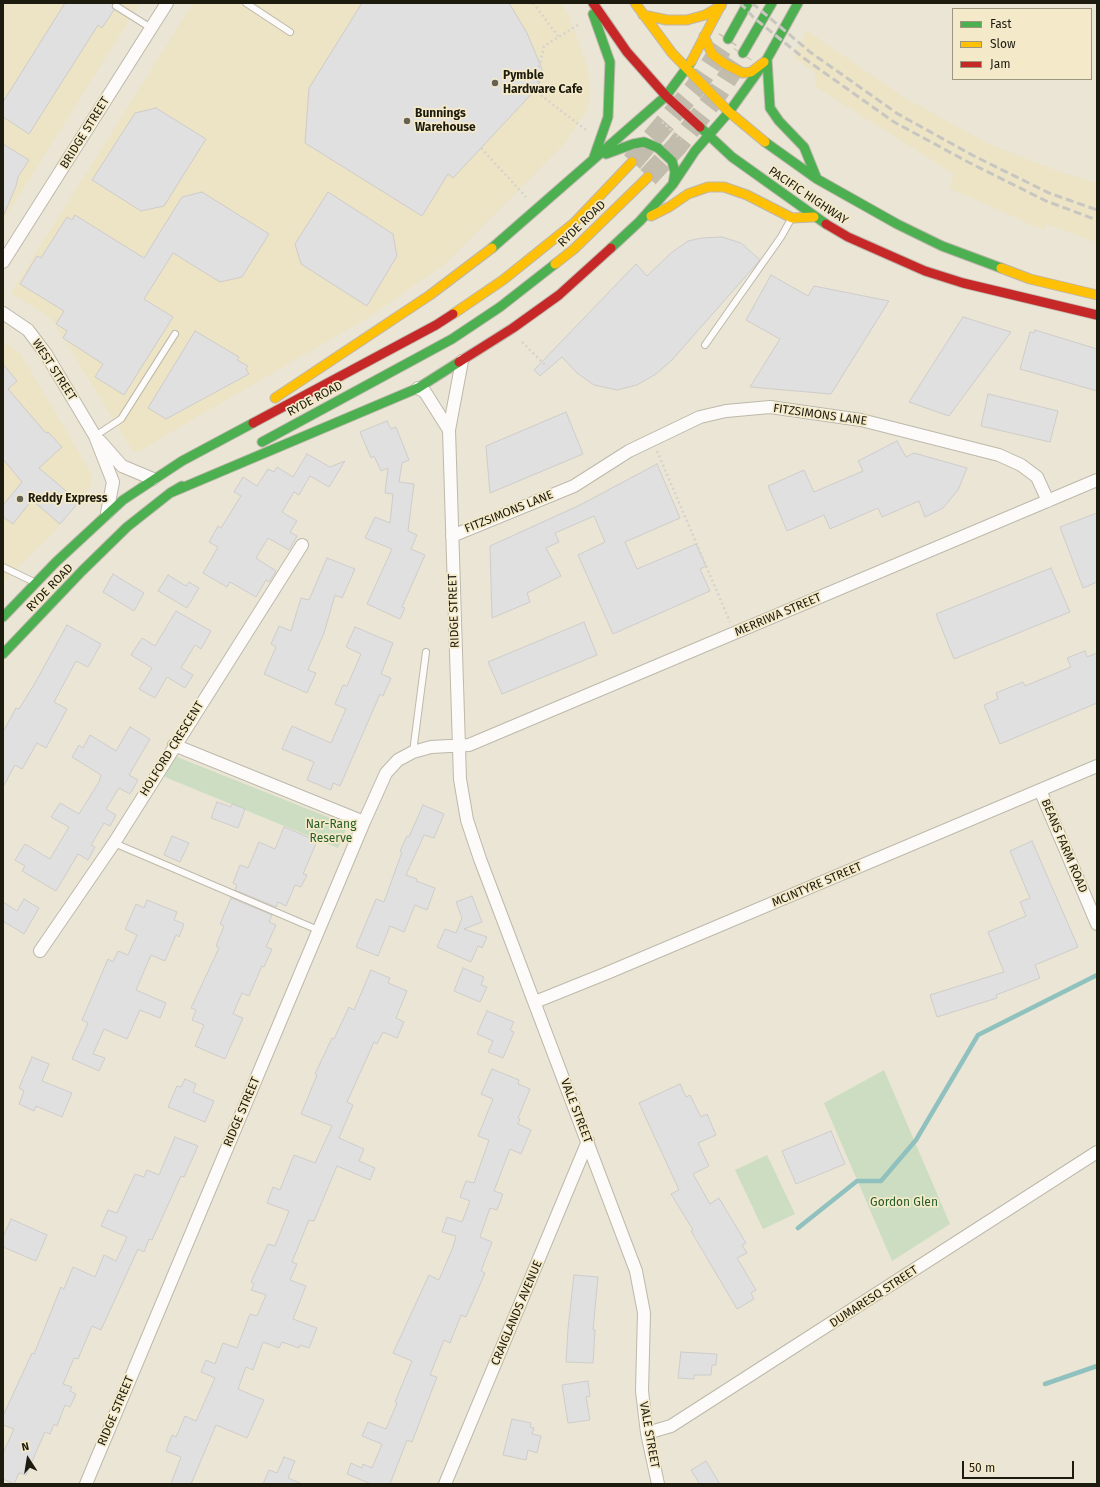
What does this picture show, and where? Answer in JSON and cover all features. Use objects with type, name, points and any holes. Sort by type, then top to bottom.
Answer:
[{"type":"highway","name":"PACIFIC HIGHWAY","points":[[591,3],[627,52],[666,96],[707,136],[732,157],[814,217],[848,237],[925,271],[963,284],[1097,315]]},
{"type":"highway","points":[[591,3],[610,62],[610,99],[608,117],[593,160]]},
{"type":"highway","name":"PACIFIC HIGHWAY","points":[[635,3],[672,53],[729,112],[765,142],[817,179],[891,221],[942,246],[1030,279],[1097,295]]},
{"type":"highway","points":[[728,39],[748,3]]},
{"type":"highway","points":[[743,53],[772,3]]},
{"type":"highway","points":[[170,493],[418,388],[513,328],[558,295],[600,259],[640,221],[673,184],[707,136],[729,112],[767,59],[798,3]]},
{"type":"highway","points":[[182,461],[430,295],[474,263],[532,216],[666,96],[687,69],[722,5]]},
{"type":"highway","points":[[643,14],[667,20],[687,20],[705,14],[722,5]]},
{"type":"highway","points":[[704,36],[712,54],[725,64],[743,73],[751,72],[767,59]]},
{"type":"highway","points":[[767,59],[770,108],[779,121],[804,146],[817,179]]},
{"type":"highway","points":[[593,160],[633,144],[644,142],[658,148],[672,161],[675,172],[673,184]]},
{"type":"highway","name":"RYDE ROAD","points":[[3,617],[106,514],[153,479],[182,461],[436,326],[503,280],[574,223],[632,162]]},
{"type":"highway","name":"RYDE ROAD","points":[[3,654],[82,571],[127,527],[170,493],[250,448],[400,368],[452,338],[500,306],[574,249],[648,177]]},
{"type":"highway","points":[[640,221],[668,207],[688,194],[708,187],[724,187],[747,195],[792,218],[814,217]]},
{"type":"street","name":"BRIDGE STREET","points":[[3,262],[167,3]]},
{"type":"street","name":"WEST STREET","points":[[3,313],[28,330],[46,354],[95,436],[113,482],[106,514]]},
{"type":"street","name":"RIDGE STREET","points":[[86,1484],[318,930],[386,773],[398,760],[413,752],[431,747],[458,745],[449,430],[462,361]]},
{"type":"street","points":[[418,388],[425,392],[449,430]]},
{"type":"street","name":"FITZSIMONS LANE","points":[[452,536],[574,486],[630,451],[700,418],[726,411],[770,407],[861,420],[1005,458],[1021,465],[1037,477],[1048,500]]},
{"type":"street","name":"WEST STREET","points":[[95,436],[122,466],[153,479]]},
{"type":"street","name":"MERRIWA STREET","points":[[458,745],[469,745],[1097,480]]},
{"type":"street","name":"HOLFORD CRESCENT","points":[[40,951],[114,843],[174,745],[302,545]]},
{"type":"street","points":[[174,745],[364,822]]},
{"type":"street","name":"VALE STREET","points":[[458,745],[460,779],[467,820],[636,1271],[644,1314],[642,1391],[647,1432],[658,1484]]},
{"type":"street","name":"MCINTYRE STREET","points":[[535,1002],[615,970],[1097,766]]},
{"type":"street","name":"BEANS FARM ROAD","points":[[1040,790],[1097,924]]},
{"type":"street","name":"CRAIGLANDS AVENUE","points":[[446,1484],[588,1141]]},
{"type":"street","name":"DUMARESQ STREET","points":[[647,1432],[671,1426],[1097,1152]]},
{"type":"lane","points":[[246,3],[290,32]]},
{"type":"lane","points":[[116,6],[151,28]]},
{"type":"lane","points":[[706,345],[781,237],[792,218]]},
{"type":"lane","points":[[95,436],[121,419],[175,334]]},
{"type":"lane","points":[[3,567],[36,583]]},
{"type":"lane","points":[[413,752],[426,652]]},
{"type":"lane","points":[[114,843],[318,930]]},
{"type":"path","points":[[533,3],[558,36]]},
{"type":"path","points":[[579,24],[544,46],[537,76],[539,90],[542,96],[590,132]]},
{"type":"path","points":[[658,119],[681,140]]},
{"type":"path","points":[[481,148],[526,197]]},
{"type":"path","points":[[519,339],[547,367]]},
{"type":"path","points":[[652,440],[735,633]]},
{"type":"shaded area","points":[[3,3],[140,3],[3,221]]},
{"type":"shaded area","points":[[193,3],[561,3],[569,16],[587,66],[590,88],[588,108],[565,143],[446,263],[369,317],[164,436],[140,452],[132,450],[51,318],[11,293]]},
{"type":"shaded area","points":[[806,30],[905,98],[985,142],[1059,172],[1097,183],[1097,243],[1047,224],[1043,230],[949,188],[954,174],[816,87],[815,72],[794,58]]},
{"type":"shaded area","points":[[3,342],[20,353],[92,475],[91,485],[56,530],[3,582]]},
{"type":"green space","name":"Nar-Rang Reserve","points":[[172,755],[348,825],[338,848],[160,775]]},
{"type":"green space","name":"Gordon Glen","points":[[884,1070],[950,1224],[892,1261],[824,1103]]},
{"type":"green space","points":[[767,1155],[795,1214],[763,1229],[735,1170]]},
{"type":"building","points":[[65,3],[113,3],[112,6],[114,10],[102,28],[98,25],[29,134],[3,117],[3,102]]},
{"type":"building","name":"Bunnings Warehouse","points":[[362,3],[509,3],[527,33],[542,69],[542,76],[537,88],[453,178],[448,174],[422,216],[305,143],[309,88]]},
{"type":"building","points":[[156,108],[206,139],[164,206],[141,211],[92,180],[135,113]]},
{"type":"building","points":[[3,144],[29,160],[18,177],[16,186],[3,217]]},
{"type":"building","points":[[202,192],[269,234],[242,277],[220,282],[173,253],[144,299],[173,317],[124,395],[95,377],[103,364],[63,338],[67,331],[56,324],[64,311],[20,284],[37,256],[41,258],[67,217],[72,220],[75,215],[144,258],[182,197]]},
{"type":"building","points":[[328,192],[393,234],[397,256],[367,306],[301,264],[295,244]]},
{"type":"building","points":[[722,237],[741,243],[760,260],[672,360],[656,374],[637,385],[617,390],[594,385],[577,373],[562,357],[540,376],[534,370],[636,264],[647,276],[671,253],[688,241],[702,238]]},
{"type":"building","points":[[771,275],[808,296],[814,286],[889,301],[831,394],[750,387],[780,339],[746,320]]},
{"type":"building","points":[[963,317],[1011,332],[949,416],[909,402]]},
{"type":"building","points":[[1035,330],[1097,349],[1097,391],[1020,369],[1030,332],[1034,333]]},
{"type":"building","points":[[195,331],[239,357],[237,360],[248,366],[246,369],[249,374],[166,419],[148,408]]},
{"type":"building","points":[[3,364],[17,381],[8,389],[46,433],[48,432],[62,447],[39,468],[79,502],[60,524],[32,500],[13,524],[3,517],[3,505],[22,482],[3,459]]},
{"type":"building","points":[[988,394],[1058,411],[1050,442],[981,426]]},
{"type":"building","points":[[566,412],[583,454],[490,493],[486,446]]},
{"type":"building","points":[[387,421],[391,429],[396,427],[409,460],[402,463],[399,482],[414,484],[408,531],[417,535],[411,549],[425,555],[402,607],[405,608],[400,619],[367,604],[392,549],[365,538],[375,517],[390,523],[393,494],[385,493],[388,468],[381,471],[374,456],[371,458],[360,432]]},
{"type":"building","points":[[897,441],[906,457],[914,453],[967,468],[958,490],[943,508],[925,517],[919,501],[882,517],[878,508],[830,529],[824,515],[787,531],[768,486],[804,470],[814,492],[863,471],[858,461]]},
{"type":"building","points":[[307,454],[330,467],[345,461],[329,487],[310,476],[299,495],[294,492],[282,512],[297,521],[290,532],[297,536],[289,550],[268,538],[256,558],[276,571],[269,582],[266,580],[256,597],[230,582],[227,587],[203,573],[218,547],[209,542],[218,526],[221,528],[241,496],[234,492],[243,477],[257,486],[268,469],[274,472],[277,467],[293,477]]},
{"type":"building","points":[[657,464],[680,518],[625,542],[637,569],[696,544],[706,566],[700,569],[710,591],[613,634],[578,555],[605,542],[594,516],[555,533],[559,542],[546,548],[561,576],[527,593],[530,602],[492,618],[490,546],[580,505]]},
{"type":"building","points":[[1097,513],[1097,582],[1083,588],[1060,527]]},
{"type":"building","points":[[327,558],[355,569],[342,598],[335,595],[324,633],[308,670],[316,673],[307,693],[264,674],[276,647],[271,644],[279,626],[291,631],[301,598],[309,600]]},
{"type":"building","points":[[1051,568],[1070,612],[954,659],[936,614]]},
{"type":"building","points":[[113,574],[144,593],[134,611],[103,592]]},
{"type":"building","points":[[168,575],[186,586],[189,582],[199,588],[187,608],[158,591]]},
{"type":"building","points":[[176,611],[211,631],[201,649],[195,645],[181,668],[193,675],[185,688],[167,677],[155,698],[139,689],[152,668],[131,655],[142,638],[155,646]]},
{"type":"building","points":[[584,622],[597,655],[502,694],[488,662]]},
{"type":"building","points":[[67,625],[101,644],[88,667],[76,661],[54,702],[67,709],[46,748],[37,743],[22,769],[15,765],[3,787],[3,732],[16,708],[19,709],[35,683]]},
{"type":"building","points":[[355,627],[393,643],[381,674],[391,678],[383,696],[380,694],[340,786],[333,783],[331,790],[307,780],[314,762],[282,749],[292,726],[331,743],[346,709],[335,704],[343,685],[347,686],[361,654],[346,647]]},
{"type":"building","points":[[1085,651],[1087,657],[1097,653],[1097,703],[1000,744],[984,705],[998,699],[996,693],[1023,682],[1025,686],[1071,667],[1067,658]]},
{"type":"building","points":[[130,727],[150,739],[129,775],[138,780],[130,794],[119,788],[106,809],[116,815],[110,826],[104,823],[91,845],[95,847],[88,860],[78,854],[56,891],[22,871],[25,866],[15,860],[25,844],[50,859],[69,827],[51,817],[60,803],[79,814],[99,782],[101,775],[72,757],[79,745],[83,748],[90,735],[116,751]]},
{"type":"building","points":[[217,802],[231,807],[232,804],[245,809],[238,828],[211,818]]},
{"type":"building","points":[[423,805],[444,814],[434,838],[424,835],[406,875],[417,879],[416,881],[435,888],[427,910],[415,905],[404,932],[390,926],[378,956],[356,947],[376,899],[384,902],[402,852],[400,851],[407,836],[409,837]]},
{"type":"building","points":[[284,827],[317,841],[303,874],[307,875],[301,887],[295,885],[286,906],[278,902],[276,907],[235,890],[237,885],[233,883],[240,865],[248,868],[259,842],[275,849]]},
{"type":"building","points":[[172,836],[189,843],[180,862],[164,855]]},
{"type":"building","points":[[1032,841],[1078,947],[1035,965],[1040,978],[996,995],[997,998],[937,1017],[930,995],[1004,972],[988,932],[1026,916],[1020,902],[1030,898],[1010,851]]},
{"type":"building","points":[[472,896],[482,922],[464,929],[487,937],[482,948],[478,946],[471,962],[437,947],[445,929],[456,933],[462,918],[456,902]]},
{"type":"building","points":[[231,898],[272,915],[269,922],[276,925],[266,947],[272,949],[264,967],[262,966],[249,996],[242,993],[233,1014],[243,1018],[225,1059],[195,1046],[204,1025],[192,1020],[196,1010],[191,1008],[219,948],[216,946],[224,926],[220,924]]},
{"type":"building","points":[[24,899],[39,908],[24,934],[3,921],[3,902],[17,911]]},
{"type":"building","points":[[147,900],[177,912],[174,920],[184,924],[179,937],[176,935],[165,961],[151,955],[136,990],[166,1003],[160,1018],[140,1010],[127,1039],[104,1029],[93,1054],[105,1058],[99,1071],[72,1059],[88,1023],[82,1020],[108,959],[113,962],[118,951],[128,955],[137,935],[125,929],[136,904],[144,908]]},
{"type":"building","points":[[463,968],[484,977],[481,985],[487,987],[480,1002],[454,991]]},
{"type":"building","points":[[371,970],[390,978],[388,983],[407,991],[396,1018],[404,1022],[397,1038],[383,1032],[377,1044],[374,1042],[347,1102],[353,1105],[339,1138],[364,1149],[359,1161],[375,1168],[370,1180],[337,1166],[314,1221],[309,1220],[292,1262],[297,1264],[290,1280],[306,1286],[293,1319],[317,1328],[309,1348],[300,1345],[299,1348],[282,1342],[279,1348],[263,1342],[253,1370],[246,1367],[238,1389],[264,1400],[247,1438],[216,1425],[191,1484],[171,1484],[181,1457],[166,1451],[172,1435],[176,1437],[185,1416],[196,1421],[215,1378],[201,1372],[206,1360],[215,1364],[223,1343],[237,1348],[250,1314],[257,1316],[266,1295],[251,1290],[254,1284],[251,1282],[268,1244],[275,1246],[289,1211],[267,1203],[273,1187],[280,1190],[294,1155],[315,1163],[332,1126],[301,1114],[317,1075],[315,1074],[332,1038],[334,1039],[349,1007],[354,1010]]},
{"type":"building","points":[[487,1011],[514,1022],[510,1030],[514,1032],[503,1058],[488,1052],[493,1041],[477,1034]]},
{"type":"building","points":[[32,1057],[49,1064],[42,1081],[72,1093],[62,1117],[36,1106],[34,1111],[19,1104],[24,1091],[19,1088]]},
{"type":"building","points":[[492,1069],[519,1080],[518,1084],[530,1089],[518,1118],[520,1119],[518,1124],[531,1130],[521,1154],[510,1149],[494,1191],[503,1194],[497,1210],[490,1208],[480,1237],[492,1242],[481,1271],[485,1273],[466,1317],[461,1315],[450,1343],[444,1340],[430,1375],[437,1377],[412,1442],[407,1440],[390,1484],[371,1484],[347,1474],[351,1463],[362,1468],[363,1464],[372,1468],[382,1444],[362,1436],[368,1422],[386,1429],[397,1403],[395,1402],[412,1361],[393,1353],[429,1275],[439,1280],[453,1247],[456,1236],[442,1232],[447,1217],[462,1222],[470,1201],[460,1197],[466,1181],[474,1183],[489,1140],[478,1136],[493,1099],[481,1094]]},
{"type":"building","points":[[185,1079],[196,1084],[193,1092],[214,1101],[205,1122],[168,1107],[177,1086],[181,1087]]},
{"type":"building","points":[[680,1084],[686,1097],[690,1095],[701,1117],[707,1114],[716,1135],[698,1143],[709,1166],[693,1174],[710,1204],[719,1198],[746,1243],[742,1245],[747,1253],[737,1258],[756,1290],[751,1293],[754,1299],[737,1309],[671,1194],[679,1190],[639,1103]]},
{"type":"building","points":[[831,1131],[845,1164],[796,1184],[782,1151]]},
{"type":"building","points":[[175,1137],[198,1146],[184,1177],[181,1176],[152,1240],[149,1239],[144,1252],[138,1249],[101,1330],[92,1326],[78,1359],[74,1358],[63,1384],[72,1387],[70,1391],[76,1394],[70,1407],[65,1405],[57,1426],[54,1424],[50,1434],[45,1432],[26,1475],[19,1473],[14,1484],[3,1479],[3,1453],[14,1429],[3,1425],[3,1416],[32,1353],[34,1354],[61,1287],[64,1289],[73,1267],[95,1277],[104,1255],[116,1261],[127,1237],[101,1226],[108,1210],[117,1213],[135,1174],[144,1177],[147,1170],[159,1175]]},
{"type":"building","points":[[11,1219],[47,1235],[36,1261],[3,1247],[3,1237]]},
{"type":"building","points":[[574,1275],[598,1277],[593,1330],[595,1330],[593,1363],[566,1362]]},
{"type":"building","points":[[681,1352],[717,1354],[716,1365],[712,1365],[711,1375],[694,1375],[694,1379],[678,1378]]},
{"type":"building","points":[[588,1381],[590,1396],[586,1397],[590,1420],[568,1423],[562,1385]]},
{"type":"building","points":[[512,1419],[531,1423],[530,1427],[534,1428],[532,1434],[541,1436],[537,1453],[528,1450],[526,1460],[503,1455]]},
{"type":"building","points":[[284,1457],[295,1461],[288,1478],[302,1484],[263,1484],[269,1470],[277,1473]]},
{"type":"building","points":[[706,1461],[720,1484],[700,1484],[691,1470]]},
{"type":"waterway","points":[[798,1228],[857,1181],[881,1181],[916,1140],[978,1035],[1097,975]]},
{"type":"waterway","points":[[1045,1384],[1097,1366]]},
{"type":"tunnel","points":[[632,162],[695,88],[728,39]]},
{"type":"tunnel","points":[[648,177],[677,146],[715,97],[743,54]]},
{"type":"railway","points":[[740,3],[754,18],[805,59],[894,122],[970,163],[1046,201],[1097,220]]},
{"type":"railway","points":[[752,3],[810,52],[898,114],[974,156],[1049,193],[1097,210]]},
{"type":"traffic: fast","points":[[728,39],[748,3]]},
{"type":"traffic: fast","points":[[743,53],[772,3]]},
{"type":"traffic: fast","points":[[611,248],[640,221],[673,184],[695,151],[729,112],[767,59],[798,3]]},
{"type":"traffic: fast","points":[[593,14],[610,62],[608,117],[594,157]]},
{"type":"traffic: fast","points":[[767,59],[770,108],[779,121],[804,147],[817,179]]},
{"type":"traffic: fast","points":[[492,248],[666,96],[691,62]]},
{"type":"traffic: fast","points":[[700,127],[732,157],[826,224]]},
{"type":"traffic: fast","points":[[606,154],[633,144],[644,142],[658,148],[672,161],[675,172],[673,184]]},
{"type":"traffic: fast","points":[[765,142],[817,179],[897,224],[942,246],[1001,268]]},
{"type":"traffic: fast","points":[[262,442],[452,339],[500,307],[555,264]]},
{"type":"traffic: fast","points":[[170,493],[418,388],[459,362]]},
{"type":"traffic: fast","points":[[3,617],[56,562],[123,500],[182,461],[253,423]]},
{"type":"traffic: fast","points":[[3,654],[82,571],[127,527],[170,493],[182,486]]},
{"type":"traffic: slow","points":[[635,3],[672,53],[729,112],[765,142]]},
{"type":"traffic: slow","points":[[691,62],[722,3]]},
{"type":"traffic: slow","points":[[643,15],[667,20],[687,20],[705,15],[721,6]]},
{"type":"traffic: slow","points":[[704,36],[712,54],[725,64],[743,73],[751,72],[764,62]]},
{"type":"traffic: slow","points":[[453,314],[503,280],[574,223],[632,162]]},
{"type":"traffic: slow","points":[[555,264],[574,249],[648,177]]},
{"type":"traffic: slow","points":[[651,216],[669,207],[688,194],[708,187],[724,187],[747,195],[792,218],[814,217]]},
{"type":"traffic: slow","points":[[275,398],[430,295],[492,248]]},
{"type":"traffic: slow","points":[[1001,268],[1030,279],[1097,295]]},
{"type":"traffic: jam","points":[[593,3],[627,52],[666,96],[700,127]]},
{"type":"traffic: jam","points":[[826,224],[848,237],[925,271],[963,283],[1097,315]]},
{"type":"traffic: jam","points":[[459,362],[513,328],[559,295],[611,248]]},
{"type":"traffic: jam","points":[[253,423],[436,325],[453,314]]},
{"type":"place","name":"Pymble Hardware Cafe","points":[[495,83]]},
{"type":"place","name":"Bunnings Warehouse","points":[[407,121]]},
{"type":"place","name":"Reddy Express","points":[[20,499]]}]
